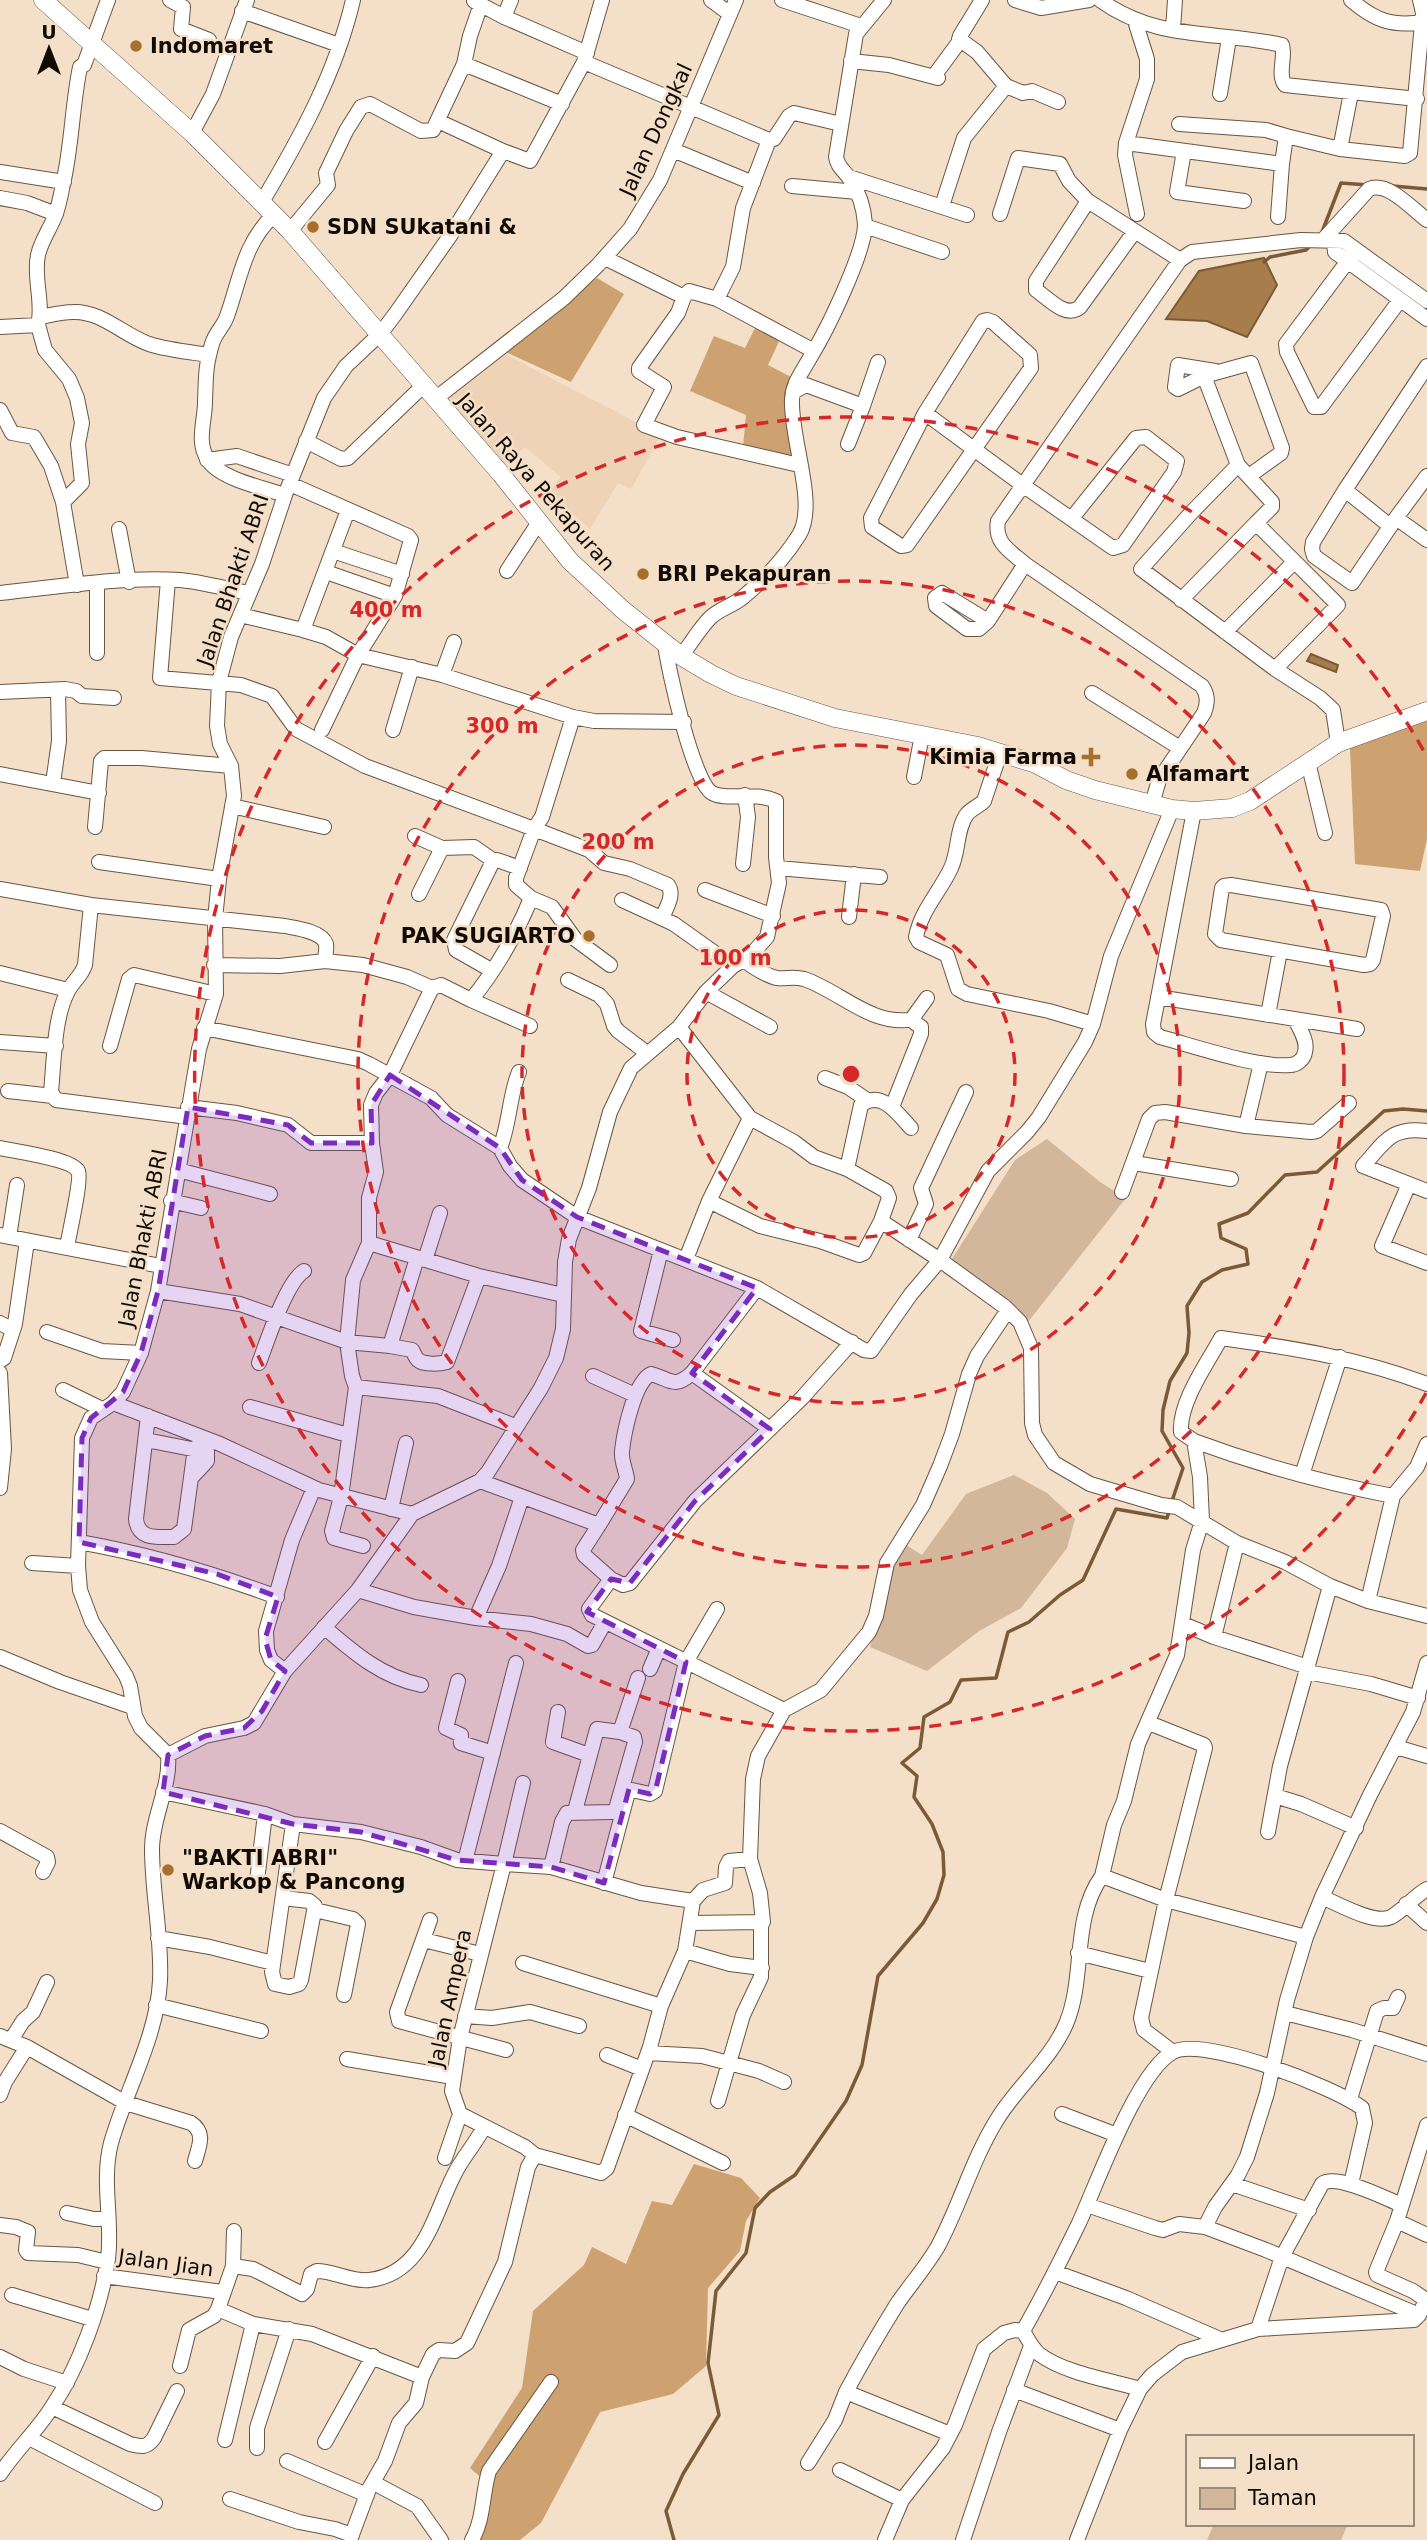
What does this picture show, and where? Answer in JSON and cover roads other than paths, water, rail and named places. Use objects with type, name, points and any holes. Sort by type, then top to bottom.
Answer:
[{"type":"main road","name":"Jalan Raya Pekapuran","points":[[43,0],[192,133],[290,231],[380,333],[570,561],[665,644],[711,674],[835,718],[1000,753],[1036,764],[1066,780],[1095,790],[1172,809],[1194,811],[1224,810],[1250,801],[1338,743],[1427,711]]},
{"type":"street","points":[[63,502],[82,483],[78,444],[82,423],[77,398],[69,379],[45,350],[39,321],[36,269],[38,254],[56,214],[64,182],[72,143],[74,97],[80,67],[84,65],[92,46],[108,0]]},
{"type":"street","points":[[170,0],[183,7],[181,29],[209,40]]},
{"type":"street","points":[[289,485],[226,475],[207,460],[201,432],[205,404],[204,374],[213,340],[226,320],[236,281],[252,241],[263,225],[318,103],[353,0]]},
{"type":"street","points":[[504,17],[511,0]]},
{"type":"street","points":[[438,121],[503,152],[530,161],[585,58],[602,0]]},
{"type":"street","points":[[711,0],[733,7]]},
{"type":"street","points":[[782,0],[861,26]]},
{"type":"street","points":[[681,656],[710,618],[740,599],[780,563],[800,533],[807,506],[792,408],[793,392],[800,373],[839,304],[865,226],[863,208],[857,192],[837,161],[856,34],[884,0]]},
{"type":"street","points":[[851,61],[889,65],[936,77],[982,0]]},
{"type":"street","points":[[1015,0],[1041,8],[1089,0]]},
{"type":"street","points":[[1100,0],[1135,21],[1189,34],[1282,45],[1281,79],[1285,85],[1417,99]]},
{"type":"street","points":[[1173,29],[1175,0]]},
{"type":"street","points":[[1351,0],[1365,13],[1397,25],[1423,12]]},
{"type":"street","points":[[290,231],[328,185],[326,173],[361,107],[370,104],[426,132],[433,130],[464,64],[477,2],[585,58],[769,140],[774,139],[789,116],[794,113],[841,124]]},
{"type":"street","points":[[192,133],[213,93],[244,5],[339,45]]},
{"type":"street","name":"Jalan Dongkal","points":[[306,441],[341,459],[348,458],[430,392],[544,314],[605,258],[642,213],[660,180],[733,7]]},
{"type":"street","points":[[1179,124],[1266,130],[1340,149],[1408,156],[1417,99],[1423,12]]},
{"type":"street","points":[[1135,21],[1147,59],[1147,79],[1126,144],[1125,163],[1137,214]]},
{"type":"street","points":[[1220,94],[1229,38]]},
{"type":"street","points":[[959,39],[975,42],[1006,86],[1023,93],[1032,91],[1058,102]]},
{"type":"street","points":[[464,64],[562,104]]},
{"type":"street","points":[[942,206],[964,138],[1006,86]]},
{"type":"street","points":[[1340,149],[1351,93]]},
{"type":"street","points":[[384,130],[393,115]]},
{"type":"street","points":[[1278,216],[1286,136]]},
{"type":"street","points":[[717,299],[733,267],[743,208],[769,140]]},
{"type":"street","points":[[1126,144],[1282,164]]},
{"type":"street","points":[[673,150],[753,183]]},
{"type":"street","points":[[1184,151],[1177,192],[1244,201]]},
{"type":"street","name":"Jalan Bhakti ABRI","points":[[168,1755],[141,1728],[132,1707],[126,1676],[85,1606],[80,1590],[78,1566],[82,1438],[91,1418],[108,1406],[130,1380],[141,1353],[158,1291],[171,1201],[204,1028],[216,994],[215,919],[234,780],[231,766],[220,744],[217,726],[219,682],[231,637],[306,441],[333,382],[380,333],[440,251],[503,152]]},
{"type":"street","points":[[1000,214],[1016,162],[1022,157],[1060,164],[1069,181],[1088,201],[1180,260]]},
{"type":"street","points":[[0,172],[64,182]]},
{"type":"street","points":[[849,177],[967,215]]},
{"type":"street","points":[[792,186],[857,192]]},
{"type":"street","points":[[1152,804],[1159,780],[1204,713],[1208,703],[1206,692],[1202,686],[1025,564],[999,542],[996,531],[998,521],[1180,260],[1202,249],[1326,240],[1369,189],[1374,187],[1389,191],[1427,220]]},
{"type":"street","points":[[0,198],[27,203],[56,214]]},
{"type":"street","points":[[1088,201],[1036,281],[1036,290],[1067,312],[1076,311],[1080,307],[1135,231]]},
{"type":"street","points":[[865,226],[942,252]]},
{"type":"street","points":[[1326,240],[1335,252],[1352,256],[1427,301]]},
{"type":"street","points":[[1352,256],[1286,344],[1287,352],[1314,407],[1321,407],[1400,300]]},
{"type":"street","points":[[1352,256],[1400,300],[1427,319]]},
{"type":"street","points":[[605,258],[684,297]]},
{"type":"street","points":[[799,465],[677,437],[644,425],[664,385],[638,370],[678,313],[684,297],[691,291],[717,299],[814,351]]},
{"type":"street","points":[[0,327],[73,312],[86,313],[102,318],[130,336],[152,345],[209,355]]},
{"type":"street","points":[[983,321],[993,322],[1030,355],[1031,368],[907,545],[901,546],[872,527],[871,518],[925,412],[983,321]]},
{"type":"street","points":[[848,444],[878,362]]},
{"type":"street","points":[[1181,600],[1272,507],[1272,502],[1238,465],[1211,374],[1249,363],[1253,364],[1282,446],[1281,453],[1249,476]]},
{"type":"street","points":[[1427,366],[1313,542],[1314,556],[1352,583],[1427,476]]},
{"type":"street","points":[[793,392],[807,386],[863,406]]},
{"type":"street","points":[[0,410],[12,433],[34,437],[51,467],[63,502],[77,585]]},
{"type":"street","points":[[925,412],[1113,548],[1120,548],[1174,472],[1177,461],[1146,437],[1136,438],[1072,518]]},
{"type":"street","points":[[207,460],[237,457],[289,485],[408,536],[411,544],[395,596],[358,655],[322,730]]},
{"type":"street","points":[[1238,465],[1140,569],[1275,669],[1320,698],[1333,710],[1338,743]]},
{"type":"street","points":[[1345,490],[1393,522],[1427,540]]},
{"type":"street","points":[[303,630],[348,510]]},
{"type":"street","points":[[507,571],[539,522]]},
{"type":"street","points":[[1256,523],[1338,605],[1275,669]]},
{"type":"street","points":[[119,529],[129,582]]},
{"type":"street","points":[[333,551],[402,574]]},
{"type":"street","points":[[1225,632],[1294,562]]},
{"type":"street","points":[[988,621],[1025,564]]},
{"type":"street","points":[[326,572],[395,596]]},
{"type":"street","points":[[168,580],[160,678],[241,685],[272,696],[296,729],[365,765],[589,850],[604,863],[630,869],[668,885],[671,897],[662,918]]},
{"type":"street","points":[[0,593],[97,583],[168,580],[249,593]]},
{"type":"street","points":[[97,583],[97,653]]},
{"type":"street","points":[[240,615],[326,637],[358,655],[442,675],[573,717],[594,721],[684,722]]},
{"type":"street","points":[[442,675],[454,642]]},
{"type":"street","points":[[0,2474],[52,2407],[67,2383],[92,2319],[106,2269],[106,2174],[111,2143],[156,2005],[160,1982],[152,1846],[168,1755],[205,1736],[244,1728],[254,1723],[285,1671],[358,1590],[412,1514],[480,1481],[541,1388],[555,1359],[563,1329],[565,1262],[616,1097],[631,1068],[679,1027],[706,992],[738,963],[750,956],[767,937],[779,883],[776,801],[760,795],[721,796],[713,794],[705,787],[694,764],[665,644]]},
{"type":"street","points":[[393,730],[412,667]]},
{"type":"street","points":[[0,692],[58,690],[76,691],[82,696],[114,698]]},
{"type":"street","points":[[53,783],[59,741],[58,690]]},
{"type":"street","points":[[1092,693],[1180,748]]},
{"type":"street","points":[[573,717],[542,817],[534,829],[516,885],[531,898],[552,907],[575,939],[610,965]]},
{"type":"street","points":[[914,777],[922,735]]},
{"type":"street","points":[[1000,753],[984,801],[969,811],[964,820],[952,866],[922,918],[916,937],[919,942],[947,955],[958,989],[967,994],[1049,1011],[1093,1024]]},
{"type":"street","points":[[95,827],[101,761],[104,758],[141,758],[231,766]]},
{"type":"street","points":[[1308,762],[1325,833]]},
{"type":"street","points":[[0,774],[99,793]]},
{"type":"street","points":[[743,864],[748,817],[745,795]]},
{"type":"street","points":[[232,806],[324,827]]},
{"type":"street","points":[[204,1028],[358,1059],[431,1098],[447,1115],[500,1147],[510,1166],[522,1180],[577,1217],[757,1288],[864,1350],[873,1349],[911,1294],[940,1260],[988,1171],[1040,1117],[1086,1042],[1111,956],[1172,809]]},
{"type":"street","points":[[1194,811],[1153,1024],[1154,1032],[1160,1037],[1261,1063],[1291,1065],[1302,1059],[1306,1051],[1306,1041],[1296,1021]]},
{"type":"street","points":[[415,836],[442,848],[474,847],[494,861],[520,868]]},
{"type":"street","points":[[419,894],[442,848]]},
{"type":"street","points":[[491,970],[456,950],[454,940],[494,861]]},
{"type":"street","points":[[99,862],[219,879]]},
{"type":"street","points":[[778,868],[880,877]]},
{"type":"street","points":[[849,917],[853,874]]},
{"type":"street","points":[[1224,886],[1375,907],[1381,910],[1384,916],[1374,960],[1370,964],[1280,951],[1216,937],[1224,886]]},
{"type":"street","points":[[0,889],[91,905],[285,926],[307,931],[326,943],[325,961]]},
{"type":"street","points":[[705,890],[773,916]]},
{"type":"street","points":[[471,1000],[523,917],[531,898]]},
{"type":"street","points":[[622,901],[674,924],[738,963],[770,976],[796,977],[815,984],[875,1015],[899,1021],[914,1019]]},
{"type":"street","points":[[53,1097],[51,1092],[62,1007],[68,990],[82,974],[85,965],[91,905]]},
{"type":"street","points":[[1268,1016],[1280,951]]},
{"type":"street","points":[[214,965],[280,966],[325,961],[363,965],[407,977],[432,988],[441,985],[530,1026]]},
{"type":"street","points":[[0,974],[68,990]]},
{"type":"street","points":[[110,1046],[129,979],[134,975],[216,994]]},
{"type":"street","points":[[568,979],[599,996],[607,1004],[618,1031],[648,1054]]},
{"type":"street","points":[[363,1546],[334,1538],[332,1535],[341,1497],[356,1387],[347,1342],[352,1280],[369,1242],[369,1198],[376,1171],[371,1105],[376,1093],[390,1075],[432,988]]},
{"type":"street","points":[[706,992],[770,1027]]},
{"type":"street","points":[[1158,997],[1357,1029]]},
{"type":"street","points":[[914,1019],[927,998]]},
{"type":"street","points":[[892,1107],[921,1034],[921,1027],[914,1019]]},
{"type":"street","points":[[679,1027],[750,1118],[794,1142],[814,1157],[847,1169],[888,1195],[881,1222],[864,1253],[859,1255],[820,1241],[760,1226],[709,1201]]},
{"type":"street","points":[[0,1042],[56,1046]]},
{"type":"street","points":[[1245,1126],[1261,1063]]},
{"type":"street","points":[[500,1147],[506,1133],[514,1084],[519,1072]]},
{"type":"street","points":[[825,1078],[848,1087],[867,1100]]},
{"type":"street","points":[[8,1091],[53,1097],[56,1100],[188,1112],[237,1113],[288,1125],[311,1143],[372,1143]]},
{"type":"street","points":[[909,1240],[926,1204],[921,1188],[966,1092]]},
{"type":"street","points":[[847,1169],[861,1105],[867,1100],[875,1099],[892,1107],[911,1128]]},
{"type":"street","points":[[1122,1192],[1149,1119],[1155,1113],[1165,1112],[1245,1126],[1305,1132],[1317,1131],[1349,1103]]},
{"type":"street","points":[[686,1259],[709,1201],[750,1118]]},
{"type":"street","points":[[1427,1131],[1410,1129],[1394,1133],[1363,1166],[1427,1191]]},
{"type":"street","points":[[0,1149],[64,1162],[77,1168],[80,1173],[67,1247]]},
{"type":"street","points":[[1134,1163],[1231,1179]]},
{"type":"street","points":[[177,1170],[270,1194]]},
{"type":"street","points":[[1409,1184],[1382,1246],[1427,1264]]},
{"type":"street","points":[[17,1185],[4,1236],[161,1266]]},
{"type":"street","points":[[171,1201],[201,1208]]},
{"type":"street","points":[[390,1346],[440,1213]]},
{"type":"street","points":[[881,1222],[940,1260],[1008,1310],[1020,1322],[1031,1348],[1032,1423],[1038,1440],[1054,1463],[1090,1484],[1177,1507],[1237,1543],[1285,1562],[1330,1586],[1368,1601],[1427,1616]]},
{"type":"street","points":[[0,1361],[4,1359],[7,1326],[27,1241]]},
{"type":"street","points":[[369,1242],[479,1276],[563,1294]]},
{"type":"street","points":[[661,1250],[642,1331],[673,1340]]},
{"type":"street","points":[[259,1363],[277,1316],[297,1278],[304,1271]]},
{"type":"street","points":[[158,1291],[240,1304],[347,1342],[412,1350],[419,1361],[438,1364],[447,1362],[479,1276]]},
{"type":"street","points":[[757,1288],[692,1373],[678,1384],[648,1375],[635,1395],[622,1451],[627,1479],[583,1550],[584,1555],[611,1579],[623,1585],[630,1583],[695,1501],[770,1429],[852,1342]]},
{"type":"street","points":[[718,2101],[743,2015],[758,1984],[762,1968],[761,1923],[764,1920],[750,1858],[753,1779],[758,1756],[785,1710],[821,1690],[869,1632],[876,1616],[887,1563],[923,1505],[940,1466],[977,1356],[1008,1310]]},
{"type":"street","points":[[47,1332],[102,1351],[141,1353]]},
{"type":"street","points":[[1393,1496],[1273,1468],[1194,1441],[1181,1432],[1180,1422],[1184,1407],[1221,1338],[1340,1357],[1385,1368],[1427,1384]]},
{"type":"street","points":[[1301,1475],[1340,1357]]},
{"type":"street","points":[[0,1373],[4,1449],[0,1488]]},
{"type":"street","points":[[692,1373],[770,1429]]},
{"type":"street","points":[[593,1376],[635,1395]]},
{"type":"street","points":[[356,1387],[438,1396],[515,1426]]},
{"type":"street","points":[[63,1390],[108,1406],[148,1416],[220,1444],[314,1488],[412,1514]]},
{"type":"street","points":[[250,1407],[348,1435]]},
{"type":"street","points":[[146,1440],[195,1448],[184,1529],[180,1535],[174,1537],[150,1536],[138,1530],[136,1519],[148,1416]]},
{"type":"street","points":[[808,2463],[835,2420],[846,2392],[898,2304],[938,2246],[999,2117],[1066,2026],[1073,2001],[1078,1953],[1094,1887],[1102,1876],[1138,1745],[1177,1655],[1193,1550],[1202,1521],[1200,1476],[1194,1441]]},
{"type":"street","points":[[391,1509],[406,1443]]},
{"type":"street","points":[[1368,1601],[1393,1496],[1422,1469],[1427,1444]]},
{"type":"street","points":[[480,1481],[599,1525]]},
{"type":"street","points":[[285,1671],[271,1660],[265,1639],[296,1529],[314,1488]]},
{"type":"street","points":[[477,1618],[499,1566],[522,1497]]},
{"type":"street","points":[[79,1542],[217,1574],[276,1597]]},
{"type":"street","points":[[1214,1637],[1237,1543]]},
{"type":"street","points":[[33,1563],[78,1566]]},
{"type":"street","points":[[611,1579],[589,1609],[592,1615],[785,1710]]},
{"type":"street","points":[[1268,1832],[1280,1766],[1330,1586]]},
{"type":"street","points":[[358,1590],[414,1607],[477,1618],[531,1623],[567,1634],[588,1646],[592,1645],[605,1622]]},
{"type":"street","points":[[604,1884],[628,1791],[650,1794],[656,1788],[686,1662],[716,1609]]},
{"type":"street","points":[[1183,1624],[1308,1670],[1418,1698]]},
{"type":"street","points":[[324,1627],[351,1651],[380,1671],[421,1685]]},
{"type":"street","points":[[620,1732],[644,1674],[659,1648]]},
{"type":"street","points":[[0,1657],[60,1682],[132,1707]]},
{"type":"street","points":[[465,1861],[516,1663]]},
{"type":"street","points":[[1205,2227],[1247,2157],[1267,2093],[1306,1937],[1322,1897],[1418,1698],[1427,1663]]},
{"type":"street","points":[[458,1681],[446,1728],[461,1735],[461,1743],[493,1753]]},
{"type":"street","points":[[558,1712],[553,1742],[590,1755]]},
{"type":"street","points":[[1149,1723],[1195,1740],[1205,1748],[1166,1900],[1141,2018],[1142,2027],[1173,2052]]},
{"type":"street","points":[[551,1867],[567,1813],[612,1812],[616,1809],[635,1742],[631,1734],[597,1728],[575,1811]]},
{"type":"street","points":[[1396,1747],[1427,1756]]},
{"type":"street","name":"Jalan Ampera","points":[[460,2114],[453,2099],[453,2077],[460,2038],[523,1783]]},
{"type":"street","points":[[163,1791],[265,1814],[293,1824],[361,1832],[465,1861],[551,1867],[641,1893],[693,1901]]},
{"type":"street","points":[[1275,1796],[1310,1807],[1356,1828]]},
{"type":"street","points":[[257,1881],[265,1814]]},
{"type":"street","points":[[283,1898],[309,1901],[315,1906],[299,1984],[289,1987],[275,1984],[272,1972],[293,1824]]},
{"type":"street","points":[[0,1831],[47,1857],[48,1862],[43,1872]]},
{"type":"street","points":[[445,2158],[460,2114],[525,2147],[535,2155],[601,2173],[607,2168],[648,2053],[661,2006],[685,1951],[693,1901],[703,1890],[725,1883],[729,1861],[750,1858]]},
{"type":"street","points":[[1102,1876],[1166,1900],[1306,1937]]},
{"type":"street","points":[[1322,1897],[1372,1918],[1382,1919],[1389,1918],[1427,1889]]},
{"type":"street","points":[[1406,1904],[1427,1923]]},
{"type":"street","points":[[314,1910],[353,1919],[358,1924],[344,1995]]},
{"type":"street","points":[[430,1920],[397,2017],[401,2023],[506,2050]]},
{"type":"street","points":[[691,1923],[761,1923]]},
{"type":"street","points":[[158,1938],[210,1947],[274,1963]]},
{"type":"street","points":[[424,1940],[480,1954]]},
{"type":"street","points":[[685,1951],[730,1964],[762,1968]]},
{"type":"street","points":[[1078,1953],[1150,1971]]},
{"type":"street","points":[[523,1963],[661,2006]]},
{"type":"street","points":[[47,1982],[33,2012],[6,2038],[126,2103],[198,2127],[201,2136],[195,2161]]},
{"type":"street","points":[[1350,2099],[1377,2011],[1394,2008],[1398,1997]]},
{"type":"street","points":[[156,2005],[261,2031]]},
{"type":"street","points":[[465,2016],[492,2018],[530,2012],[579,2025]]},
{"type":"street","points":[[1285,2013],[1427,2054]]},
{"type":"street","points":[[0,2095],[27,2047]]},
{"type":"street","points":[[1023,2332],[1087,2205],[1127,2112],[1163,2060],[1173,2052],[1203,2048],[1272,2067],[1350,2099],[1362,2108],[1366,2118],[1351,2184]]},
{"type":"street","points":[[648,2053],[702,2056],[759,2071],[784,2082]]},
{"type":"street","points":[[607,2055],[642,2069]]},
{"type":"street","points":[[347,2059],[453,2077]]},
{"type":"street","points":[[1062,2114],[1117,2135]]},
{"type":"street","points":[[625,2115],[723,2162]]},
{"type":"street","points":[[1077,2540],[1120,2430],[1140,2389],[1152,2375],[1182,2352],[1258,2329],[1414,2320],[1419,2315],[1426,2300],[1376,2274],[1397,2221],[1400,2204],[1427,2125]]},
{"type":"street","points":[[233,2266],[253,2269],[302,2294],[307,2289],[311,2274],[317,2271],[367,2280],[400,2268],[412,2260],[435,2219],[456,2170],[484,2127]]},
{"type":"street","points":[[230,2499],[299,2522],[335,2529],[350,2539],[399,2423],[416,2403],[422,2376],[433,2354],[439,2350],[455,2351],[467,2343],[505,2262],[528,2167],[535,2155]]},
{"type":"street","points":[[1258,2329],[1282,2257],[1326,2180],[1351,2184],[1400,2204]]},
{"type":"street","points":[[1233,2184],[1309,2210]]},
{"type":"street","points":[[1087,2205],[1163,2230],[1179,2224],[1205,2227],[1419,2315]]},
{"type":"street","points":[[67,2213],[108,2219]]},
{"type":"street","points":[[1397,2221],[1427,2235]]},
{"type":"street","name":"Jalan Jian","points":[[0,2225],[28,2232],[28,2253],[78,2255],[106,2269],[222,2292]]},
{"type":"street","points":[[180,2366],[189,2330],[214,2316],[218,2309],[233,2266],[234,2231]]},
{"type":"street","points":[[1055,2272],[1126,2298],[1222,2340]]},
{"type":"street","points":[[12,2295],[92,2319]]},
{"type":"street","points":[[218,2309],[253,2324],[312,2334],[422,2376]]},
{"type":"street","points":[[225,2440],[253,2324]]},
{"type":"street","points":[[257,2448],[257,2428],[289,2329]]},
{"type":"street","points":[[885,2540],[902,2500],[943,2448],[984,2349],[1004,2333],[1016,2330],[1023,2332],[1031,2346],[1040,2354],[1063,2366],[1140,2389]]},
{"type":"street","points":[[963,2540],[1031,2346]]},
{"type":"street","points":[[325,2442],[373,2356]]},
{"type":"street","points":[[0,2357],[24,2369],[67,2383]]},
{"type":"street","points":[[472,2540],[478,2528],[489,2471],[551,2382]]},
{"type":"street","points":[[52,2407],[130,2444],[143,2447],[149,2445],[154,2438],[177,2390]]},
{"type":"street","points":[[1014,2390],[1120,2430]]},
{"type":"street","points":[[846,2392],[950,2434]]},
{"type":"street","points":[[29,2438],[155,2503]]},
{"type":"street","points":[[287,2461],[417,2506],[441,2540]]},
{"type":"street","points":[[840,2470],[902,2500]]},
{"type":"waterway","points":[[1322,232],[1341,183],[1368,185]]},
{"type":"waterway","points":[[1393,186],[1427,189]]},
{"type":"waterway","points":[[1264,262],[1270,257],[1306,250],[1310,246]]},
{"type":"waterway","points":[[1172,1501],[1183,1468],[1162,1431],[1163,1410],[1170,1381],[1187,1353],[1187,1306],[1202,1282],[1222,1270],[1248,1264],[1246,1249],[1221,1238],[1219,1224],[1248,1213],[1285,1175],[1317,1172],[1384,1111],[1427,1111]]},
{"type":"waterway","points":[[674,2540],[666,2511],[683,2474],[719,2415],[708,2363],[716,2291],[746,2253],[755,2208],[770,2192],[795,2175],[846,2101],[862,2065],[878,1976],[923,1923],[937,1899],[944,1875],[943,1852],[932,1824],[914,1797],[917,1776],[902,1763],[920,1748],[924,1717],[950,1702],[961,1680],[996,1678],[1008,1632],[1029,1622],[1060,1595],[1083,1580],[1116,1509],[1167,1518],[1170,1508]]},
{"type":"place","name":"Indomaret","points":[[136,46]]},
{"type":"place","name":"SDN SUkatani &","points":[[313,227]]},
{"type":"place","name":"BRI Pekapuran","points":[[643,574]]},
{"type":"place","name":"Kimia Farma","points":[[1091,757]]},
{"type":"place","name":"Alfamart","points":[[1132,774]]},
{"type":"place","name":"PAK SUGIARTO","points":[[589,936]]},
{"type":"place","name":"\"BAKTI ABRI\" Warkop & Pancong","points":[[168,1870]]}]
